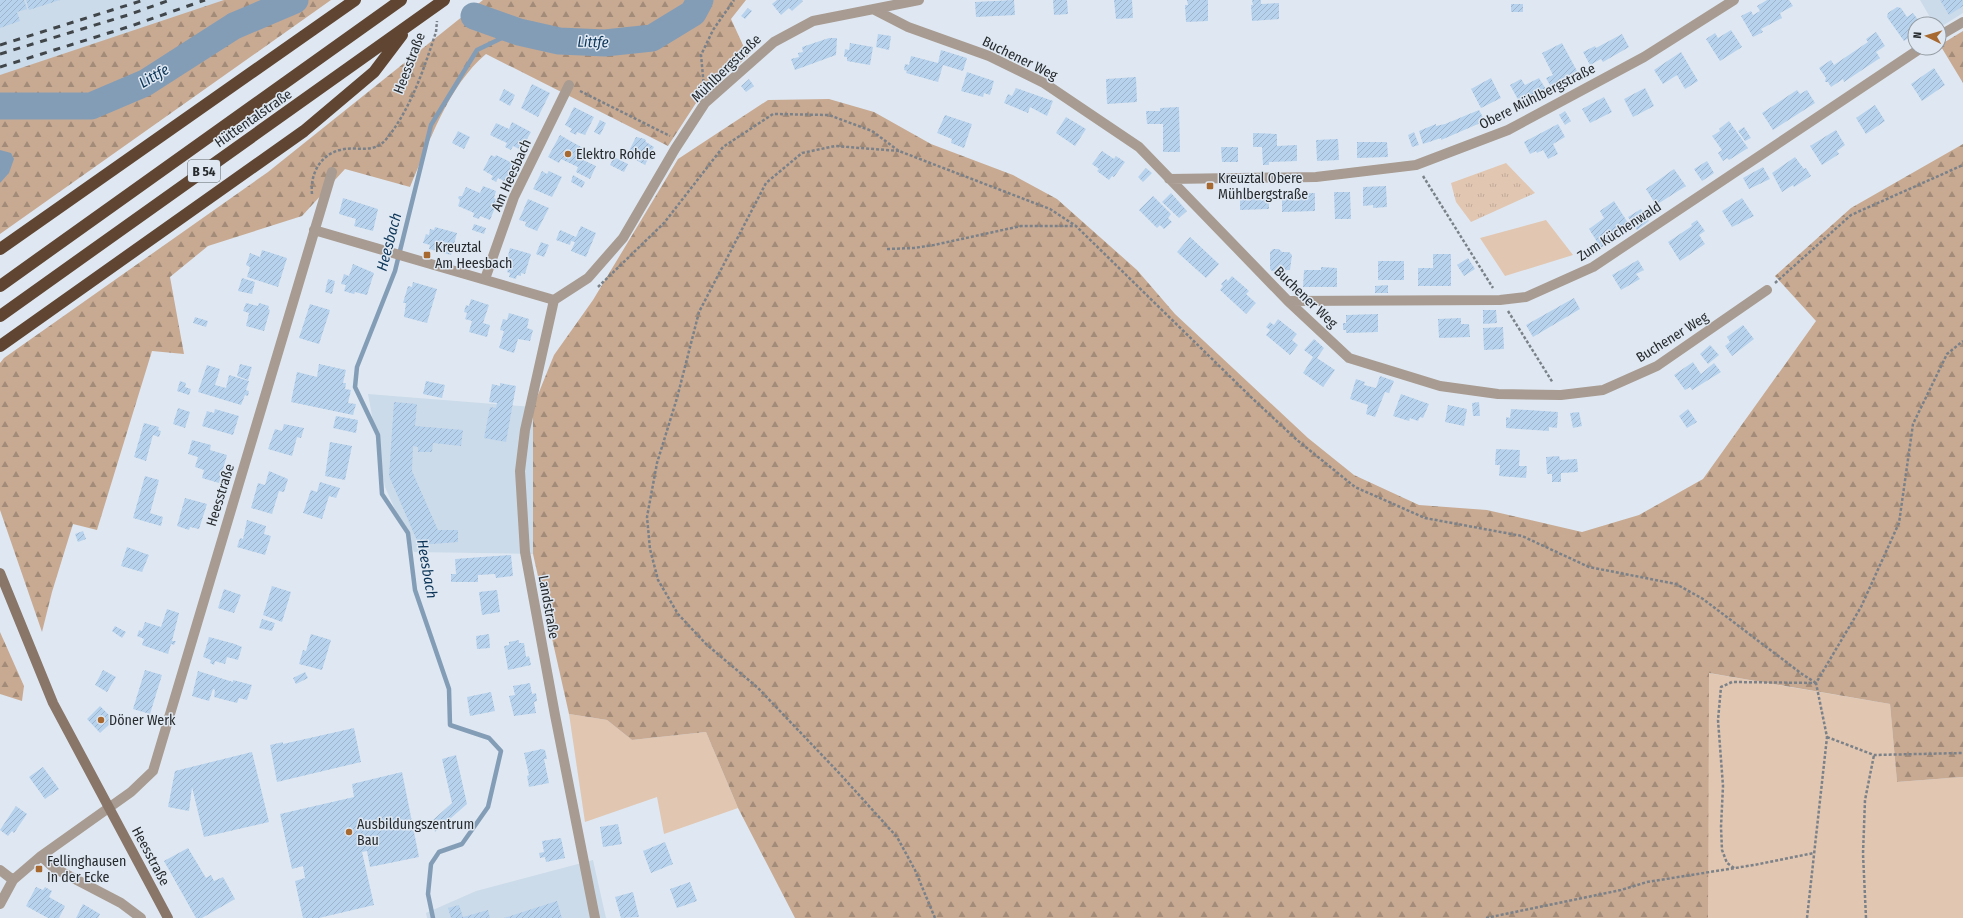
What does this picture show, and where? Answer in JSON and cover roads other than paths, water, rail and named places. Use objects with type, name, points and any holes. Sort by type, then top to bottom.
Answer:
[{"type":"highway","points":[[0,249],[355,0]]},
{"type":"highway","name":"Hüttentalstraße","points":[[0,286],[401,0]]},
{"type":"highway","name":"Hüttentalstraße","points":[[0,316],[444,0]]},
{"type":"highway","points":[[0,346],[304,131],[374,72],[409,26]]},
{"type":"main road","name":"Heesstraße","points":[[0,573],[53,703],[168,918]]},
{"type":"street","name":"Mühlbergstraße","points":[[554,300],[588,278],[623,238],[680,141],[706,104],[774,42],[813,21],[919,0]]},
{"type":"street","name":"Obere Mühlbergstraße","points":[[1169,179],[1316,176],[1416,165],[1508,130],[1644,57],[1734,0]]},
{"type":"street","name":"Buchener Weg","points":[[874,9],[908,27],[989,56],[1044,83],[1139,147],[1288,301],[1349,358],[1440,386],[1498,394],[1561,396],[1603,390],[1657,366],[1767,290]]},
{"type":"street","points":[[1947,31],[1963,22]]},
{"type":"street","name":"Zum Küchenwald","points":[[1288,301],[1500,300],[1526,297],[1593,267],[1909,56]]},
{"type":"street","name":"Am Heesbach","points":[[485,279],[514,197],[568,85]]},
{"type":"street","name":"Heesstraße","points":[[108,807],[131,792],[153,772],[332,172]]},
{"type":"street","points":[[314,230],[554,300]]},
{"type":"street","name":"Landstraße","points":[[554,300],[525,430],[520,471],[525,552],[595,918]]},
{"type":"street","points":[[0,904],[12,880],[41,856],[108,807]]},
{"type":"street","points":[[41,856],[54,868],[121,903],[141,918]]},
{"type":"street","points":[[0,870],[12,880]]},
{"type":"water","points":[[0,150],[11,153],[14,159],[9,173],[0,183]]},
{"type":"waterway","name":"Littfe","points":[[0,106],[91,106],[145,83],[234,26],[295,0]]},
{"type":"waterway","name":"Littfe","points":[[474,16],[519,32],[559,41],[605,43],[652,38],[693,13],[700,0]]},
{"type":"waterway","name":"Heesbach","points":[[433,918],[428,894],[431,864],[439,852],[462,844],[488,807],[501,751],[489,738],[450,725],[449,689],[415,590],[408,533],[382,494],[378,435],[355,387],[357,367],[395,271],[431,125],[477,50],[508,35],[519,32]]},
{"type":"railway","points":[[0,45],[144,0]]},
{"type":"railway","points":[[0,54],[128,15],[170,0]]},
{"type":"railway","points":[[0,67],[131,26],[205,0]]},
{"type":"place","name":"Elektro Rohde","points":[[568,154]]},
{"type":"place","name":"Kreuztal Obere Mühlbergstraße","points":[[1210,186]]},
{"type":"place","name":"Kreuztal Am Heesbach","points":[[427,255]]},
{"type":"place","name":"Döner Werk","points":[[101,720]]},
{"type":"place","name":"Ausbildungszentrum Bau","points":[[349,832]]},
{"type":"place","name":"Fellinghausen In der Ecke","points":[[39,869]]}]
